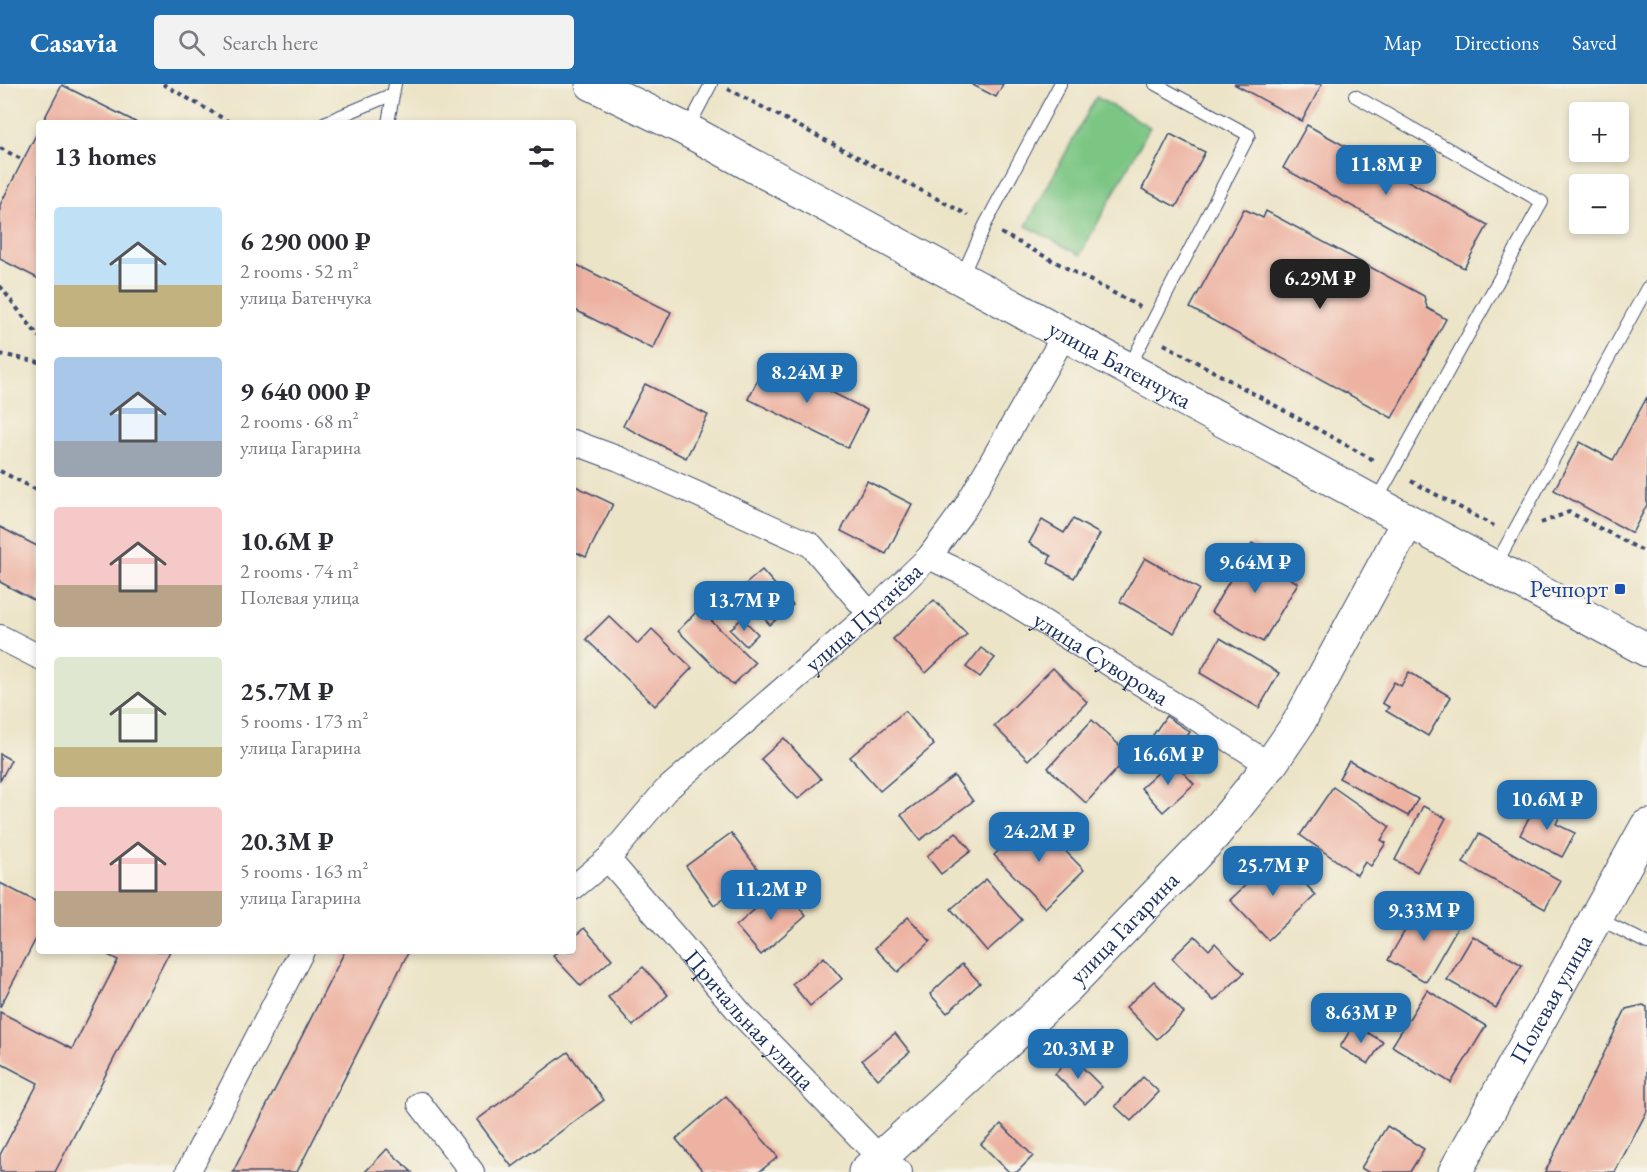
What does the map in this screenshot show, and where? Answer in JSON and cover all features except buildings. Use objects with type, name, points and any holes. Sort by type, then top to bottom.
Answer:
[{"type":"street","name":"улица Батенчука","points":[[592,84],[687,130],[1647,650]]},
{"type":"street","name":"улица Пугачёва","points":[[576,886],[608,859],[665,791],[870,614],[929,557],[965,508],[1065,334]]},
{"type":"street","points":[[576,443],[619,459],[811,545],[870,614]]},
{"type":"street","name":"улица Гагарина","points":[[882,1167],[1066,988],[1214,836],[1270,765],[1298,724],[1408,521]]},
{"type":"street","name":"улица Суворова","points":[[929,557],[975,579],[1270,765]]},
{"type":"street","points":[[0,637],[36,655]]},
{"type":"street","name":"Полевая улица","points":[[1455,1172],[1647,826]]},
{"type":"street","name":"Причальная улица","points":[[608,859],[742,1015],[882,1167]]},
{"type":"street","points":[[188,1172],[300,954]]},
{"type":"street","points":[[420,1104],[472,1172]]},
{"type":"lane","points":[[687,130],[711,84]]},
{"type":"lane","points":[[961,278],[985,225],[1060,84]]},
{"type":"lane","points":[[1128,369],[1249,135],[1155,84]]},
{"type":"lane","points":[[330,120],[394,89]]},
{"type":"lane","points":[[389,120],[394,89]]},
{"type":"lane","points":[[1355,96],[1542,202],[1375,502]]},
{"type":"lane","points":[[1494,567],[1647,288]]},
{"type":"lane","points":[[1596,917],[1647,943]]},
{"type":"path","points":[[163,84],[226,120]]},
{"type":"path","points":[[719,84],[1155,315]]},
{"type":"path","points":[[0,148],[23,160]]},
{"type":"path","points":[[0,286],[36,333]]},
{"type":"path","points":[[1145,333],[1512,536],[1569,512],[1647,554]]},
{"type":"path","points":[[0,354],[36,361]]},
{"type":"path","points":[[0,471],[36,489]]},
{"type":"green space","points":[[1096,97],[1150,127],[1080,255],[1026,226]]},
{"type":"place","name":"Речпорт","points":[[1620,589]]}]
